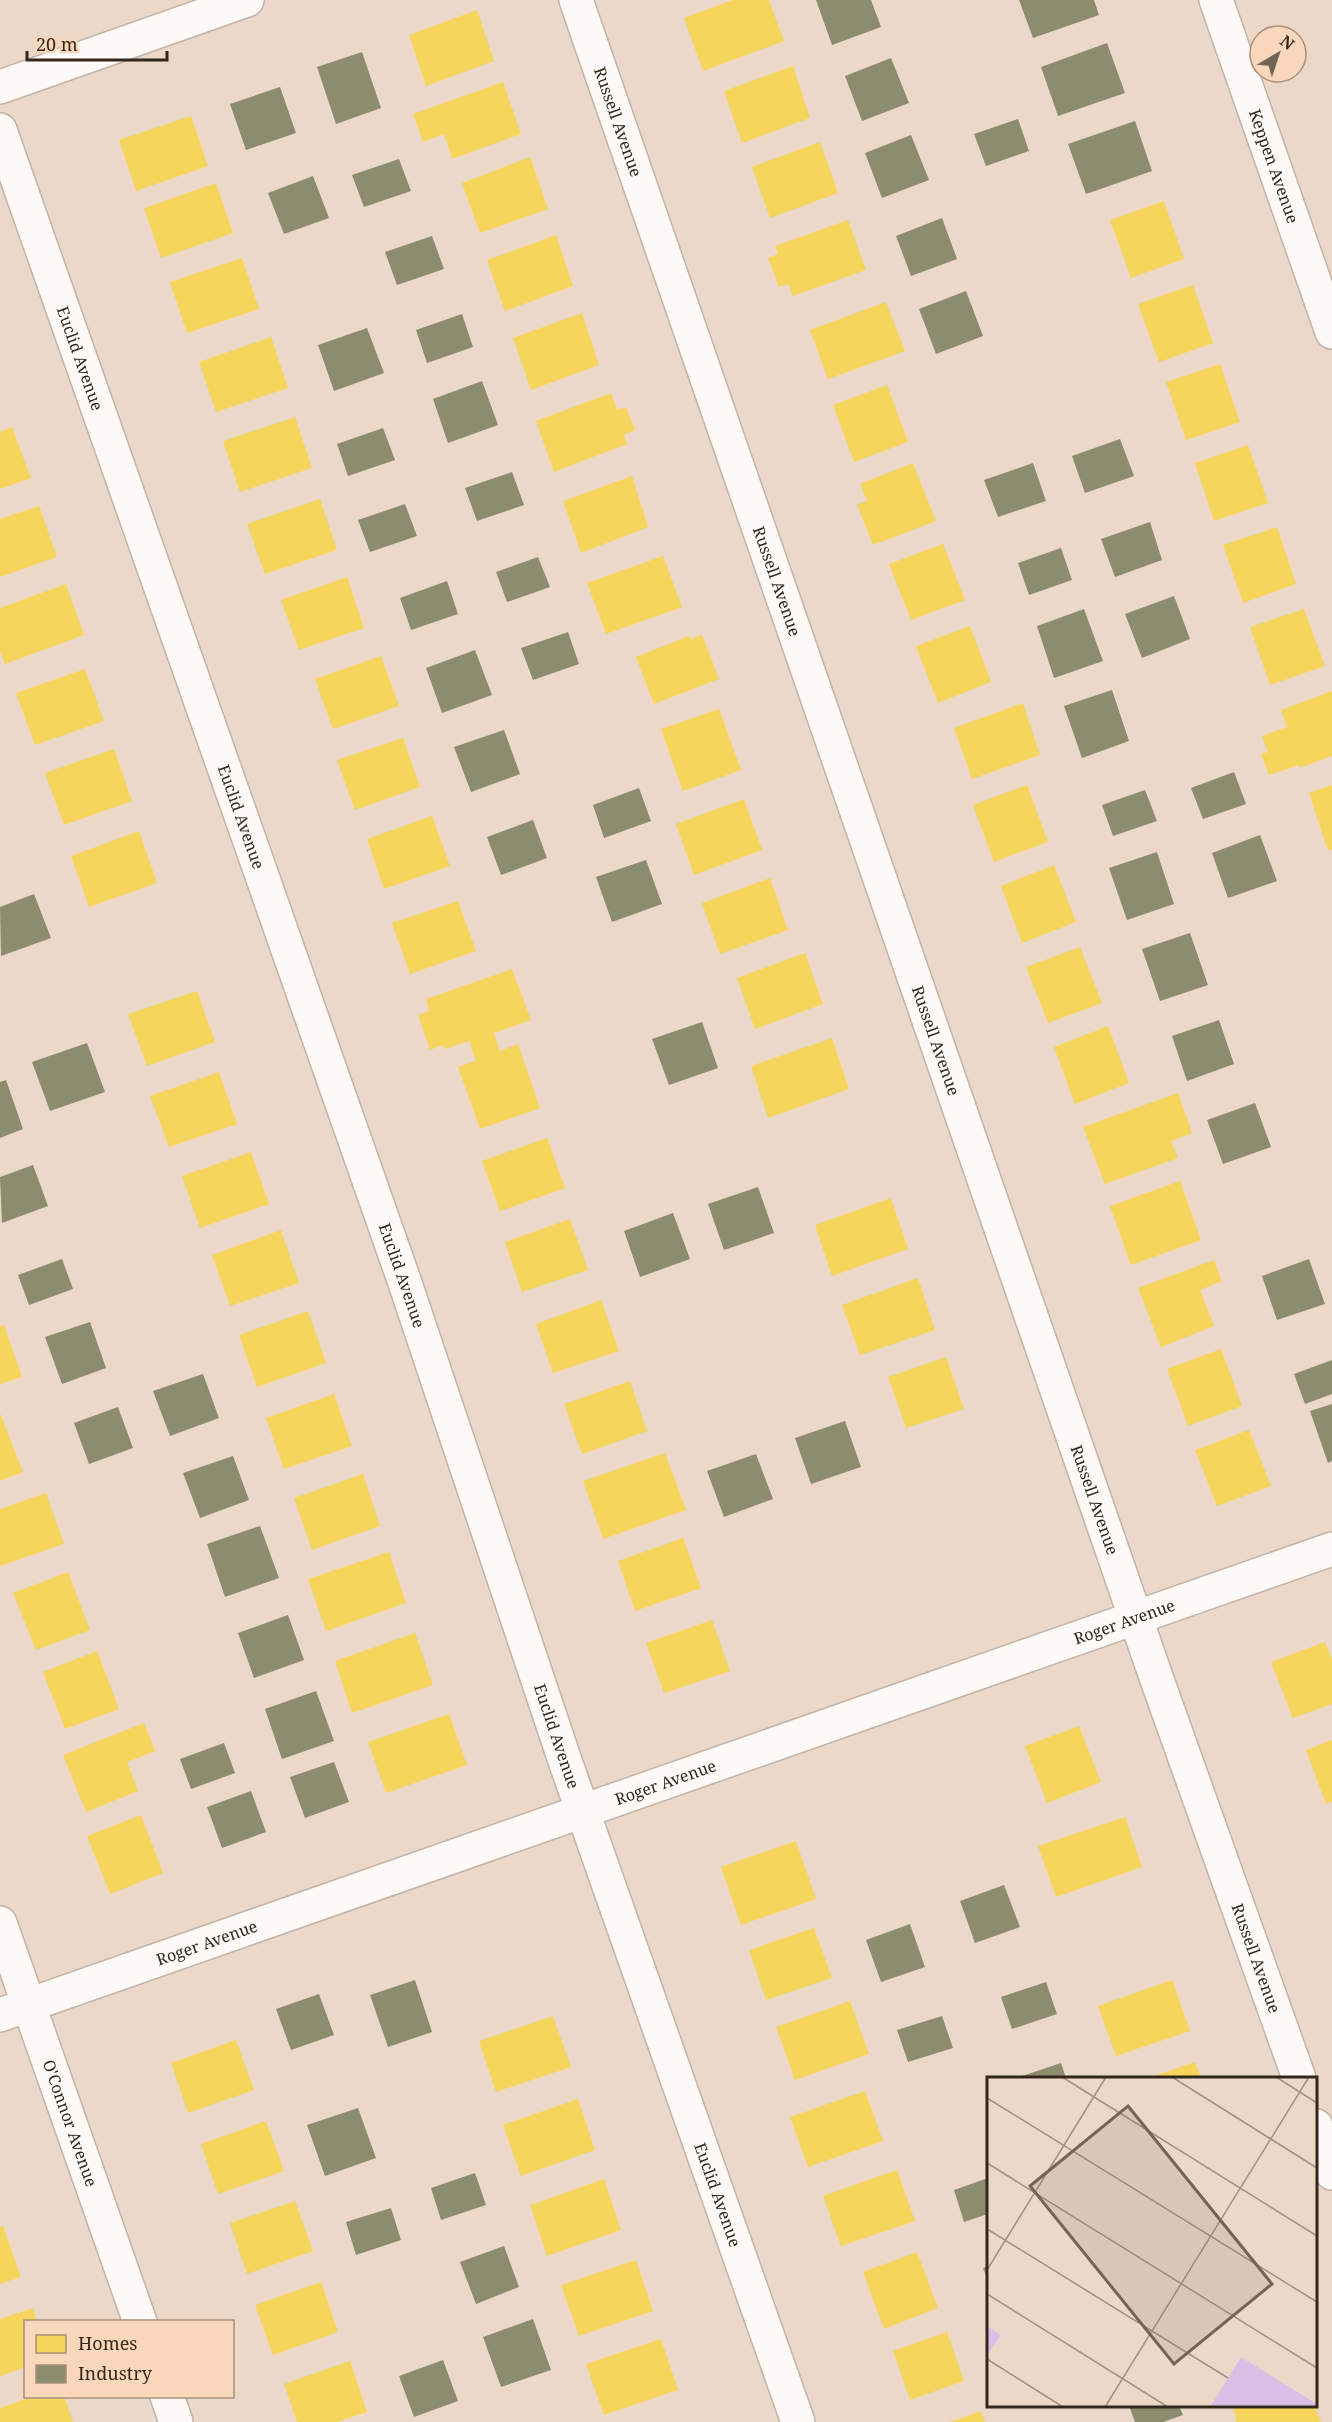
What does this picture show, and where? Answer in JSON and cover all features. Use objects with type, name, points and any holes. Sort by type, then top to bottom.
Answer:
[{"type":"street","points":[[0,87],[247,0]]},
{"type":"street","name":"Russell Avenue","points":[[576,0],[1136,1618],[1298,2077]]},
{"type":"street","name":"Keppen Avenue","points":[[1216,0],[1332,332]]},
{"type":"street","name":"Euclid Avenue","points":[[0,130],[405,1283],[583,1811],[798,2422]]},
{"type":"street","name":"Roger Avenue","points":[[14,2010],[1332,1550]]},
{"type":"street","name":"O'Connor Avenue","points":[[0,1923],[14,2010],[139,2320]]},
{"type":"street","points":[[1317,2129],[1332,2173]]},
{"type":"street","points":[[167,2398],[176,2422]]},
{"type":"building: Homes","points":[[733,0],[769,0],[784,41],[703,71],[684,18]]},
{"type":"building: Homes","points":[[477,10],[494,61],[426,86],[409,35]]},
{"type":"building: Homes","points":[[793,66],[810,118],[742,143],[724,91]]},
{"type":"building: Homes","points":[[503,82],[521,134],[452,159],[444,134],[423,142],[413,114]]},
{"type":"building: Homes","points":[[191,116],[208,166],[136,191],[119,140]]},
{"type":"building: Homes","points":[[820,142],[838,193],[770,218],[752,167]]},
{"type":"building: Homes","points":[[530,157],[548,209],[480,233],[462,183]]},
{"type":"building: Homes","points":[[216,183],[233,233],[161,258],[144,208]]},
{"type":"building: Homes","points":[[1164,201],[1184,259],[1131,278],[1110,220]]},
{"type":"building: Homes","points":[[848,220],[866,270],[793,296],[788,284],[779,287],[768,258],[778,254],[775,246]]},
{"type":"building: Homes","points":[[556,235],[573,286],[505,311],[487,260]]},
{"type":"building: Homes","points":[[242,258],[259,309],[187,333],[170,282]]},
{"type":"building: Homes","points":[[1193,285],[1213,343],[1159,362],[1138,304]]},
{"type":"building: Homes","points":[[886,302],[905,351],[828,379],[810,330]]},
{"type":"building: Homes","points":[[582,313],[599,365],[531,390],[513,338]]},
{"type":"building: Homes","points":[[271,337],[288,388],[216,412],[199,362]]},
{"type":"building: Homes","points":[[1220,364],[1240,422],[1186,440],[1166,382]]},
{"type":"building: Homes","points":[[887,385],[908,442],[854,462],[833,405]]},
{"type":"building: Homes","points":[[611,393],[617,410],[626,407],[635,430],[624,435],[627,444],[554,472],[536,421]]},
{"type":"building: Homes","points":[[295,417],[312,468],[240,492],[223,441]]},
{"type":"building: Homes","points":[[12,427],[31,478],[0,489],[0,432]]},
{"type":"building: Homes","points":[[1248,445],[1268,503],[1214,521],[1195,463]]},
{"type":"building: Homes","points":[[913,463],[936,521],[873,545],[857,505],[867,501],[860,484]]},
{"type":"building: Homes","points":[[632,476],[648,527],[581,553],[563,501]]},
{"type":"building: Homes","points":[[320,499],[337,550],[265,574],[247,524]]},
{"type":"building: Homes","points":[[39,506],[57,557],[0,577],[0,519]]},
{"type":"building: Homes","points":[[1277,527],[1296,584],[1243,603],[1223,545]]},
{"type":"building: Homes","points":[[943,544],[965,600],[911,620],[889,564]]},
{"type":"building: Homes","points":[[663,556],[682,607],[606,634],[587,583]]},
{"type":"building: Homes","points":[[347,577],[364,628],[299,650],[281,600]]},
{"type":"building: Homes","points":[[66,584],[84,635],[5,664],[0,651],[0,608]]},
{"type":"building: Homes","points":[[1304,609],[1325,666],[1270,685],[1250,627]]},
{"type":"building: Homes","points":[[970,626],[991,682],[938,703],[916,646]]},
{"type":"building: Homes","points":[[702,635],[719,679],[654,704],[636,657],[689,636],[690,639]]},
{"type":"building: Homes","points":[[381,656],[399,706],[333,729],[315,679]]},
{"type":"building: Homes","points":[[85,669],[104,721],[35,745],[16,693]]},
{"type":"building: Homes","points":[[1332,691],[1332,756],[1299,768],[1299,765],[1269,775],[1261,754],[1268,752],[1262,736],[1287,727],[1281,710]]},
{"type":"building: Homes","points":[[1023,703],[1040,755],[972,779],[954,728]]},
{"type":"building: Homes","points":[[719,709],[741,770],[683,791],[661,729]]},
{"type":"building: Homes","points":[[403,738],[420,787],[355,810],[337,760]]},
{"type":"building: Homes","points":[[114,749],[132,801],[64,825],[45,773]]},
{"type":"building: Homes","points":[[1027,785],[1048,842],[994,862],[973,805]]},
{"type":"building: Homes","points":[[1332,785],[1332,849],[1328,851],[1309,793]]},
{"type":"building: Homes","points":[[744,799],[762,850],[694,875],[676,824]]},
{"type":"building: Homes","points":[[432,816],[450,866],[384,889],[367,839]]},
{"type":"building: Homes","points":[[139,831],[157,883],[89,907],[71,856]]},
{"type":"building: Homes","points":[[1054,865],[1076,922],[1022,943],[1001,886]]},
{"type":"building: Homes","points":[[770,878],[788,930],[720,954],[702,903]]},
{"type":"building: Homes","points":[[458,901],[476,951],[410,974],[392,923]]},
{"type":"building: Homes","points":[[1080,947],[1102,1003],[1048,1023],[1026,967]]},
{"type":"building: Homes","points":[[805,953],[823,1004],[755,1029],[737,978]]},
{"type":"building: Homes","points":[[512,969],[531,1020],[494,1033],[500,1051],[518,1044],[540,1108],[480,1129],[458,1067],[476,1061],[469,1041],[445,1049],[443,1045],[430,1050],[418,1015],[429,1011],[426,999]]},
{"type":"building: Homes","points":[[197,991],[215,1042],[147,1066],[128,1014]]},
{"type":"building: Homes","points":[[1108,1026],[1129,1083],[1075,1104],[1054,1047]]},
{"type":"building: Homes","points":[[832,1038],[849,1089],[768,1118],[751,1066]]},
{"type":"building: Homes","points":[[219,1072],[237,1124],[169,1147],[150,1096]]},
{"type":"building: Homes","points":[[1178,1093],[1192,1133],[1171,1141],[1178,1158],[1105,1184],[1083,1127]]},
{"type":"building: Homes","points":[[547,1138],[565,1188],[500,1211],[482,1161]]},
{"type":"building: Homes","points":[[251,1152],[269,1204],[200,1228],[182,1176]]},
{"type":"building: Homes","points":[[1180,1181],[1201,1240],[1131,1265],[1110,1206]]},
{"type":"building: Homes","points":[[891,1198],[908,1249],[832,1276],[815,1225]]},
{"type":"building: Homes","points":[[570,1219],[588,1270],[522,1292],[505,1242]]},
{"type":"building: Homes","points":[[281,1230],[299,1283],[230,1306],[212,1255]]},
{"type":"building: Homes","points":[[1214,1260],[1222,1281],[1200,1290],[1214,1326],[1161,1347],[1138,1288]]},
{"type":"building: Homes","points":[[918,1278],[935,1330],[860,1355],[842,1305]]},
{"type":"building: Homes","points":[[601,1300],[619,1351],[553,1373],[536,1324]]},
{"type":"building: Homes","points":[[308,1311],[326,1363],[257,1387],[239,1335]]},
{"type":"building: Homes","points":[[4,1325],[22,1377],[0,1384],[0,1327]]},
{"type":"building: Homes","points":[[1221,1349],[1242,1406],[1188,1426],[1167,1369]]},
{"type":"building: Homes","points":[[946,1357],[964,1409],[906,1428],[888,1377]]},
{"type":"building: Homes","points":[[630,1381],[647,1431],[582,1454],[564,1404]]},
{"type":"building: Homes","points":[[334,1394],[352,1446],[284,1469],[266,1418]]},
{"type":"building: Homes","points":[[0,1413],[23,1472],[0,1481]]},
{"type":"building: Homes","points":[[1249,1430],[1271,1486],[1217,1506],[1195,1450]]},
{"type":"building: Homes","points":[[665,1453],[686,1510],[603,1539],[583,1481]]},
{"type":"building: Homes","points":[[363,1474],[380,1526],[312,1550],[294,1498]]},
{"type":"building: Homes","points":[[46,1493],[64,1544],[0,1566],[0,1509]]},
{"type":"building: Homes","points":[[683,1538],[701,1588],[635,1611],[618,1561]]},
{"type":"building: Homes","points":[[389,1552],[406,1603],[326,1631],[308,1579]]},
{"type":"building: Homes","points":[[68,1572],[90,1630],[36,1650],[13,1593]]},
{"type":"building: Homes","points":[[712,1620],[730,1671],[664,1693],[646,1643]]},
{"type":"building: Homes","points":[[415,1633],[433,1685],[352,1713],[335,1661]]},
{"type":"building: Homes","points":[[1325,1642],[1332,1660],[1332,1704],[1293,1718],[1271,1662]]},
{"type":"building: Homes","points":[[97,1651],[119,1709],[65,1729],[43,1672]]},
{"type":"building: Homes","points":[[449,1714],[467,1765],[386,1793],[368,1742]]},
{"type":"building: Homes","points":[[144,1723],[155,1751],[127,1762],[138,1791],[86,1812],[63,1755]]},
{"type":"building: Homes","points":[[1079,1726],[1101,1782],[1047,1803],[1025,1746]]},
{"type":"building: Homes","points":[[1332,1740],[1332,1802],[1326,1804],[1306,1750]]},
{"type":"building: Homes","points":[[141,1815],[163,1873],[110,1894],[87,1836]]},
{"type":"building: Homes","points":[[1125,1817],[1142,1867],[1056,1897],[1038,1846]]},
{"type":"building: Homes","points":[[796,1841],[816,1899],[741,1925],[721,1867]]},
{"type":"building: Homes","points":[[814,1928],[832,1978],[766,2000],[749,1950]]},
{"type":"building: Homes","points":[[1172,1980],[1190,2031],[1116,2056],[1098,2006]]},
{"type":"building: Homes","points":[[850,2001],[869,2054],[795,2080],[776,2027]]},
{"type":"building: Homes","points":[[553,2016],[571,2067],[496,2092],[479,2041]]},
{"type":"building: Homes","points":[[236,2040],[254,2090],[188,2113],[171,2063]]},
{"type":"building: Homes","points":[[1195,2062],[1201,2077],[1151,2077]]},
{"type":"building: Homes","points":[[865,2091],[883,2141],[808,2167],[790,2117]]},
{"type":"building: Homes","points":[[578,2099],[595,2150],[521,2176],[503,2125]]},
{"type":"building: Homes","points":[[266,2121],[284,2171],[218,2194],[201,2144]]},
{"type":"building: Homes","points":[[897,2170],[915,2221],[841,2246],[823,2196]]},
{"type":"building: Homes","points":[[604,2179],[621,2230],[547,2256],[530,2205]]},
{"type":"building: Homes","points":[[295,2201],[313,2251],[247,2274],[230,2223]]},
{"type":"building: Homes","points":[[3,2226],[21,2277],[0,2284],[0,2227]]},
{"type":"building: Homes","points":[[917,2252],[938,2308],[884,2329],[863,2272]]},
{"type":"building: Homes","points":[[636,2260],[653,2311],[579,2336],[561,2285]]},
{"type":"building: Homes","points":[[321,2282],[338,2332],[273,2355],[255,2305]]},
{"type":"building: Homes","points":[[33,2308],[36,2320],[24,2320],[24,2368],[0,2376],[0,2319]]},
{"type":"building: Homes","points":[[947,2332],[964,2381],[910,2400],[893,2351]]},
{"type":"building: Homes","points":[[661,2339],[678,2390],[604,2415],[586,2364]]},
{"type":"building: Homes","points":[[350,2361],[367,2412],[337,2422],[297,2422],[284,2384]]},
{"type":"building: Homes","points":[[28,2398],[65,2398],[73,2422],[0,2422],[0,2408]]},
{"type":"building: Homes","points":[[1240,2407],[1315,2407],[1321,2422],[1237,2422],[1233,2409]]},
{"type":"building: Homes","points":[[981,2411],[985,2422],[950,2422]]},
{"type":"building: Industry","points":[[816,0],[871,0],[881,27],[832,45]]},
{"type":"building: Industry","points":[[1019,0],[1094,0],[1099,15],[1033,38]]},
{"type":"building: Industry","points":[[1107,43],[1125,93],[1058,116],[1041,67]]},
{"type":"building: Industry","points":[[362,52],[381,108],[336,124],[317,67]]},
{"type":"building: Industry","points":[[891,58],[909,103],[862,121],[845,76]]},
{"type":"building: Industry","points":[[280,87],[296,133],[246,150],[230,104]]},
{"type":"building: Industry","points":[[1018,119],[1029,151],[986,166],[974,134]]},
{"type":"building: Industry","points":[[1135,121],[1152,171],[1086,194],[1068,144]]},
{"type":"building: Industry","points":[[911,135],[929,180],[882,198],[865,153]]},
{"type":"building: Industry","points":[[399,159],[411,191],[364,207],[352,175]]},
{"type":"building: Industry","points":[[313,176],[329,218],[284,234],[268,193]]},
{"type":"building: Industry","points":[[942,218],[957,259],[911,276],[896,236]]},
{"type":"building: Industry","points":[[432,236],[444,269],[397,285],[385,252]]},
{"type":"building: Industry","points":[[966,291],[983,336],[936,354],[919,309]]},
{"type":"building: Industry","points":[[462,314],[473,347],[427,363],[416,330]]},
{"type":"building: Industry","points":[[367,328],[384,373],[334,391],[318,345]]},
{"type":"building: Industry","points":[[482,381],[498,425],[448,443],[433,399]]},
{"type":"building: Industry","points":[[383,428],[395,460],[348,476],[337,444]]},
{"type":"building: Industry","points":[[1120,439],[1134,476],[1085,493],[1072,456]]},
{"type":"building: Industry","points":[[1033,463],[1046,501],[998,517],[984,480]]},
{"type":"building: Industry","points":[[512,472],[524,505],[477,521],[465,488]]},
{"type":"building: Industry","points":[[405,504],[417,536],[370,552],[358,520]]},
{"type":"building: Industry","points":[[1150,522],[1162,560],[1115,577],[1101,539]]},
{"type":"building: Industry","points":[[1061,548],[1072,580],[1029,595],[1018,563]]},
{"type":"building: Industry","points":[[538,557],[550,587],[507,602],[496,572]]},
{"type":"building: Industry","points":[[447,581],[458,614],[411,630],[400,598]]},
{"type":"building: Industry","points":[[1174,596],[1190,639],[1142,658],[1125,614]]},
{"type":"building: Industry","points":[[1084,609],[1103,661],[1054,678],[1037,626]]},
{"type":"building: Industry","points":[[568,632],[579,664],[533,680],[521,648]]},
{"type":"building: Industry","points":[[475,650],[492,695],[442,713],[426,668]]},
{"type":"building: Industry","points":[[1112,690],[1129,741],[1082,758],[1064,706]]},
{"type":"building: Industry","points":[[504,730],[520,774],[471,792],[454,747]]},
{"type":"building: Industry","points":[[1234,772],[1246,804],[1203,819],[1191,788]]},
{"type":"building: Industry","points":[[639,788],[651,821],[604,838],[593,805]]},
{"type":"building: Industry","points":[[1145,790],[1157,821],[1113,836],[1102,805]]},
{"type":"building: Industry","points":[[533,820],[547,858],[501,875],[487,837]]},
{"type":"building: Industry","points":[[1260,835],[1277,881],[1228,898],[1212,853]]},
{"type":"building: Industry","points":[[1157,852],[1174,904],[1127,920],[1109,868]]},
{"type":"building: Industry","points":[[646,860],[662,904],[612,922],[596,877]]},
{"type":"building: Industry","points":[[34,894],[51,938],[1,956],[0,907]]},
{"type":"building: Industry","points":[[1190,933],[1208,985],[1160,1001],[1142,949]]},
{"type":"building: Industry","points":[[1219,1020],[1234,1064],[1187,1081],[1172,1036]]},
{"type":"building: Industry","points":[[702,1022],[718,1068],[669,1085],[652,1039]]},
{"type":"building: Industry","points":[[87,1043],[105,1092],[50,1111],[32,1062]]},
{"type":"building: Industry","points":[[6,1080],[23,1129],[0,1138],[0,1082]]},
{"type":"building: Industry","points":[[1255,1103],[1271,1147],[1223,1164],[1207,1120]]},
{"type":"building: Industry","points":[[33,1165],[48,1206],[2,1223],[0,1177]]},
{"type":"building: Industry","points":[[758,1187],[774,1233],[724,1250],[708,1204]]},
{"type":"building: Industry","points":[[673,1213],[690,1259],[640,1277],[624,1231]]},
{"type":"building: Industry","points":[[62,1259],[73,1289],[29,1305],[18,1275]]},
{"type":"building: Industry","points":[[1309,1259],[1325,1304],[1277,1320],[1262,1276]]},
{"type":"building: Industry","points":[[90,1322],[106,1368],[62,1384],[45,1337]]},
{"type":"building: Industry","points":[[1332,1360],[1332,1394],[1305,1404],[1294,1374]]},
{"type":"building: Industry","points":[[203,1374],[219,1418],[170,1436],[153,1391]]},
{"type":"building: Industry","points":[[1332,1404],[1332,1461],[1328,1463],[1310,1411]]},
{"type":"building: Industry","points":[[118,1407],[133,1448],[89,1464],[74,1423]]},
{"type":"building: Industry","points":[[845,1421],[861,1467],[811,1484],[795,1438]]},
{"type":"building: Industry","points":[[756,1454],[773,1499],[724,1517],[707,1471]]},
{"type":"building: Industry","points":[[233,1456],[249,1500],[200,1518],[183,1473]]},
{"type":"building: Industry","points":[[260,1526],[279,1578],[225,1597],[207,1544]]},
{"type":"building: Industry","points":[[288,1615],[304,1660],[254,1678],[238,1633]]},
{"type":"building: Industry","points":[[316,1691],[334,1741],[282,1759],[265,1709]]},
{"type":"building: Industry","points":[[224,1743],[235,1773],[191,1789],[180,1759]]},
{"type":"building: Industry","points":[[334,1762],[349,1802],[305,1818],[290,1777]]},
{"type":"building: Industry","points":[[251,1791],[266,1832],[222,1848],[207,1807]]},
{"type":"building: Industry","points":[[1004,1885],[1020,1927],[975,1943],[960,1901]]},
{"type":"building: Industry","points":[[910,1924],[925,1967],[881,1982],[866,1940]]},
{"type":"building: Industry","points":[[415,1980],[432,2032],[388,2047],[370,1995]]},
{"type":"building: Industry","points":[[1046,1982],[1057,2014],[1012,2029],[1001,1997]]},
{"type":"building: Industry","points":[[319,1994],[334,2035],[291,2050],[276,2009]]},
{"type":"building: Industry","points":[[942,2016],[953,2048],[908,2062],[897,2030]]},
{"type":"building: Industry","points":[[1061,2063],[1066,2077],[1019,2077]]},
{"type":"building: Industry","points":[[358,2108],[376,2158],[325,2176],[307,2125]]},
{"type":"building: Industry","points":[[475,2173],[486,2205],[441,2220],[431,2188]]},
{"type":"building: Industry","points":[[987,2178],[987,2214],[964,2222],[954,2190]]},
{"type":"building: Industry","points":[[391,2208],[401,2240],[356,2255],[346,2222]]},
{"type":"building: Industry","points":[[504,2246],[519,2287],[476,2304],[460,2262]]},
{"type":"building: Industry","points":[[987,2266],[987,2278],[983,2268]]},
{"type":"building: Industry","points":[[533,2319],[551,2370],[501,2387],[483,2337]]},
{"type":"building: Industry","points":[[443,2360],[458,2401],[414,2417],[399,2376]]},
{"type":"building: Industry","points":[[1129,2407],[1179,2407],[1183,2415],[1163,2422],[1135,2422]]}]
